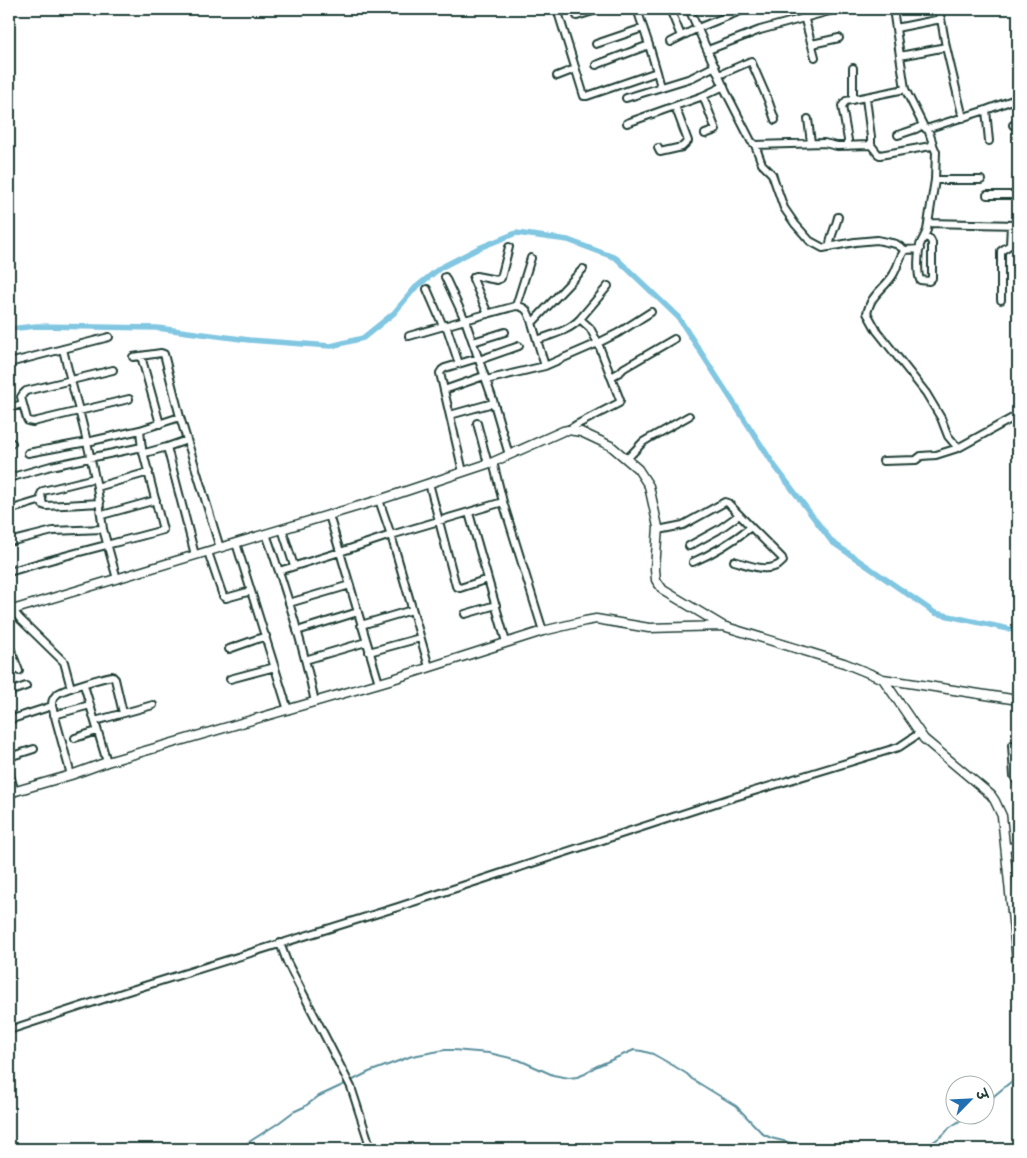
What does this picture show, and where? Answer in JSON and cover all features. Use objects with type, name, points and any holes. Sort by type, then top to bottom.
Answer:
[{"type":"street","points":[[557,9],[584,96],[657,72]]},
{"type":"street","points":[[578,16],[600,9]]},
{"type":"street","points":[[637,9],[662,87]]},
{"type":"street","points":[[670,9],[681,36]]},
{"type":"street","points":[[689,9],[751,141],[756,145],[762,164],[772,174],[784,208],[810,241],[823,248],[877,240],[896,244],[905,250],[920,249]]},
{"type":"street","points":[[670,42],[698,28],[745,9]]},
{"type":"street","points":[[802,9],[816,57]]},
{"type":"street","points":[[708,50],[760,30],[837,9]]},
{"type":"street","points":[[893,9],[905,89],[926,127],[936,152],[935,180],[925,237],[921,242],[918,278],[922,281],[929,281],[932,278],[932,243],[930,239],[925,237]]},
{"type":"street","points":[[938,9],[963,118]]},
{"type":"street","points":[[896,28],[941,19]]},
{"type":"street","points":[[596,44],[644,28]]},
{"type":"street","points":[[812,44],[839,38]]},
{"type":"street","points":[[596,65],[649,45]]},
{"type":"street","points":[[900,56],[946,47]]},
{"type":"street","points":[[719,75],[751,61],[775,120]]},
{"type":"street","points":[[626,98],[691,78],[715,66]]},
{"type":"street","points":[[853,68],[853,100]]},
{"type":"street","points":[[557,76],[575,69]]},
{"type":"street","points":[[626,123],[703,96],[724,86]]},
{"type":"street","points":[[848,146],[842,106],[846,101],[905,89]]},
{"type":"street","points":[[703,96],[716,130],[705,134]]},
{"type":"street","points":[[866,98],[871,145],[878,154],[908,151],[933,145]]},
{"type":"street","points":[[898,135],[963,118],[1018,98]]},
{"type":"street","points":[[658,148],[660,152],[682,147],[688,141],[676,106]]},
{"type":"street","points":[[986,110],[989,141]]},
{"type":"street","points":[[808,119],[811,143]]},
{"type":"street","points":[[756,145],[811,143],[837,146],[871,145]]},
{"type":"street","points":[[935,180],[981,180]]},
{"type":"street","points":[[987,194],[1018,195]]},
{"type":"street","points":[[830,247],[829,240],[836,227],[838,217]]},
{"type":"street","points":[[928,223],[1015,225],[1009,247],[1001,251],[1001,300]]},
{"type":"street","points":[[488,314],[473,279],[476,276],[497,280],[501,278],[509,247]]},
{"type":"street","points":[[905,250],[901,254],[892,276],[870,303],[867,314],[877,331],[926,393],[941,418],[948,436],[958,448]]},
{"type":"street","points":[[516,306],[531,258]]},
{"type":"street","points":[[532,323],[582,269]]},
{"type":"street","points":[[446,276],[479,359],[509,455]]},
{"type":"street","points":[[536,340],[571,328],[608,286]]},
{"type":"street","points":[[427,289],[445,326],[459,364]]},
{"type":"street","points":[[409,336],[516,306],[523,306],[527,310],[532,323],[545,366]]},
{"type":"street","points":[[444,390],[485,378],[545,366],[618,333],[651,312]]},
{"type":"street","points":[[71,688],[64,662],[11,611],[379,500],[490,463],[568,430],[619,403],[620,400],[598,343],[590,328],[580,320]]},
{"type":"street","points":[[473,342],[505,332]]},
{"type":"street","points":[[9,363],[109,337]]},
{"type":"street","points":[[611,377],[674,339]]},
{"type":"street","points":[[463,472],[440,373],[445,368],[519,346]]},
{"type":"street","points":[[63,349],[87,442],[100,503],[103,529],[117,579]]},
{"type":"street","points":[[133,357],[164,354],[180,417],[220,548]]},
{"type":"street","points":[[141,356],[160,424]]},
{"type":"street","points":[[113,370],[26,391],[21,397],[27,419],[30,422],[129,399]]},
{"type":"street","points":[[450,415],[493,403]]},
{"type":"street","points":[[9,408],[22,404]]},
{"type":"street","points":[[883,461],[916,460],[921,456],[936,455],[958,448],[1018,414]]},
{"type":"street","points":[[627,459],[643,442],[689,416]]},
{"type":"street","points":[[28,453],[140,430],[180,417]]},
{"type":"street","points":[[477,423],[543,631]]},
{"type":"street","points":[[9,572],[163,530],[142,449],[140,430]]},
{"type":"street","points":[[568,430],[581,432],[612,446],[638,469],[649,486],[658,527],[656,580],[663,590],[723,626],[844,663],[883,679],[1018,700]]},
{"type":"street","points":[[9,478],[90,457],[142,449],[147,453],[187,440]]},
{"type":"street","points":[[167,447],[195,555]]},
{"type":"street","points":[[97,487],[149,472]]},
{"type":"street","points":[[95,478],[43,491],[41,494],[42,500],[43,505],[46,506],[100,503]]},
{"type":"street","points":[[428,484],[456,586],[460,588],[488,579]]},
{"type":"street","points":[[9,510],[42,500]]},
{"type":"street","points":[[102,515],[156,500]]},
{"type":"street","points":[[379,500],[429,667]]},
{"type":"street","points":[[279,571],[503,502]]},
{"type":"street","points":[[658,530],[683,525],[725,502],[728,503],[783,561],[782,564],[765,569],[734,561]]},
{"type":"street","points":[[469,513],[506,642]]},
{"type":"street","points":[[329,515],[378,683]]},
{"type":"street","points":[[690,546],[739,515]]},
{"type":"street","points":[[693,562],[736,539],[751,527]]},
{"type":"street","points":[[9,542],[44,532],[103,529]]},
{"type":"street","points":[[282,529],[294,566]]},
{"type":"street","points":[[266,534],[289,603],[315,702]]},
{"type":"street","points":[[236,543],[288,710]]},
{"type":"street","points":[[208,552],[223,596],[226,598],[251,591]]},
{"type":"street","points":[[289,603],[350,586]]},
{"type":"street","points":[[465,614],[496,605]]},
{"type":"street","points":[[361,625],[412,610]]},
{"type":"street","points":[[297,631],[358,612]]},
{"type":"street","points":[[9,772],[12,792],[71,775],[107,762],[378,683],[506,642],[585,621],[596,619],[649,628],[705,628],[723,626]]},
{"type":"street","points":[[228,649],[266,636]]},
{"type":"street","points":[[369,652],[420,638]]},
{"type":"street","points":[[305,660],[366,642]]},
{"type":"street","points":[[9,645],[10,656],[19,671]]},
{"type":"street","points":[[230,680],[275,667]]},
{"type":"street","points":[[71,775],[52,706],[52,701],[56,695],[71,688],[110,676],[114,677],[123,714]]},
{"type":"street","points":[[883,679],[924,739],[991,796],[1002,816],[1018,970]]},
{"type":"street","points":[[84,685],[107,762]]},
{"type":"street","points":[[9,692],[26,686]]},
{"type":"street","points":[[95,721],[153,705]]},
{"type":"street","points":[[9,720],[52,706]]},
{"type":"street","points":[[54,715],[90,706]]},
{"type":"street","points":[[75,738],[98,731]]},
{"type":"street","points":[[9,1030],[728,799],[898,747],[920,733]]},
{"type":"street","points":[[1012,745],[1016,763],[1014,776],[1018,783]]},
{"type":"street","points":[[9,757],[34,749]]},
{"type":"street","points":[[1006,846],[1018,846]]},
{"type":"street","points":[[280,943],[287,962],[352,1087],[370,1149]]},
{"type":"waterway","points":[[9,329],[37,326],[157,328],[249,340],[331,346],[363,338],[394,313],[415,288],[440,268],[479,248],[516,233],[568,240],[616,258],[678,317],[774,465],[832,542],[935,613],[1018,631]]},
{"type":"waterway","points":[[351,1081],[369,1072],[412,1056],[445,1050],[489,1053],[519,1060],[553,1075],[569,1078],[585,1074],[595,1067],[634,1050],[642,1051],[653,1054],[674,1066],[736,1106],[763,1134],[771,1138],[820,1149]]},
{"type":"waterway","points":[[994,1096],[1018,1076]]},
{"type":"waterway","points":[[238,1149],[319,1096],[347,1083]]},
{"type":"waterway","points":[[924,1149],[952,1126]]}]
